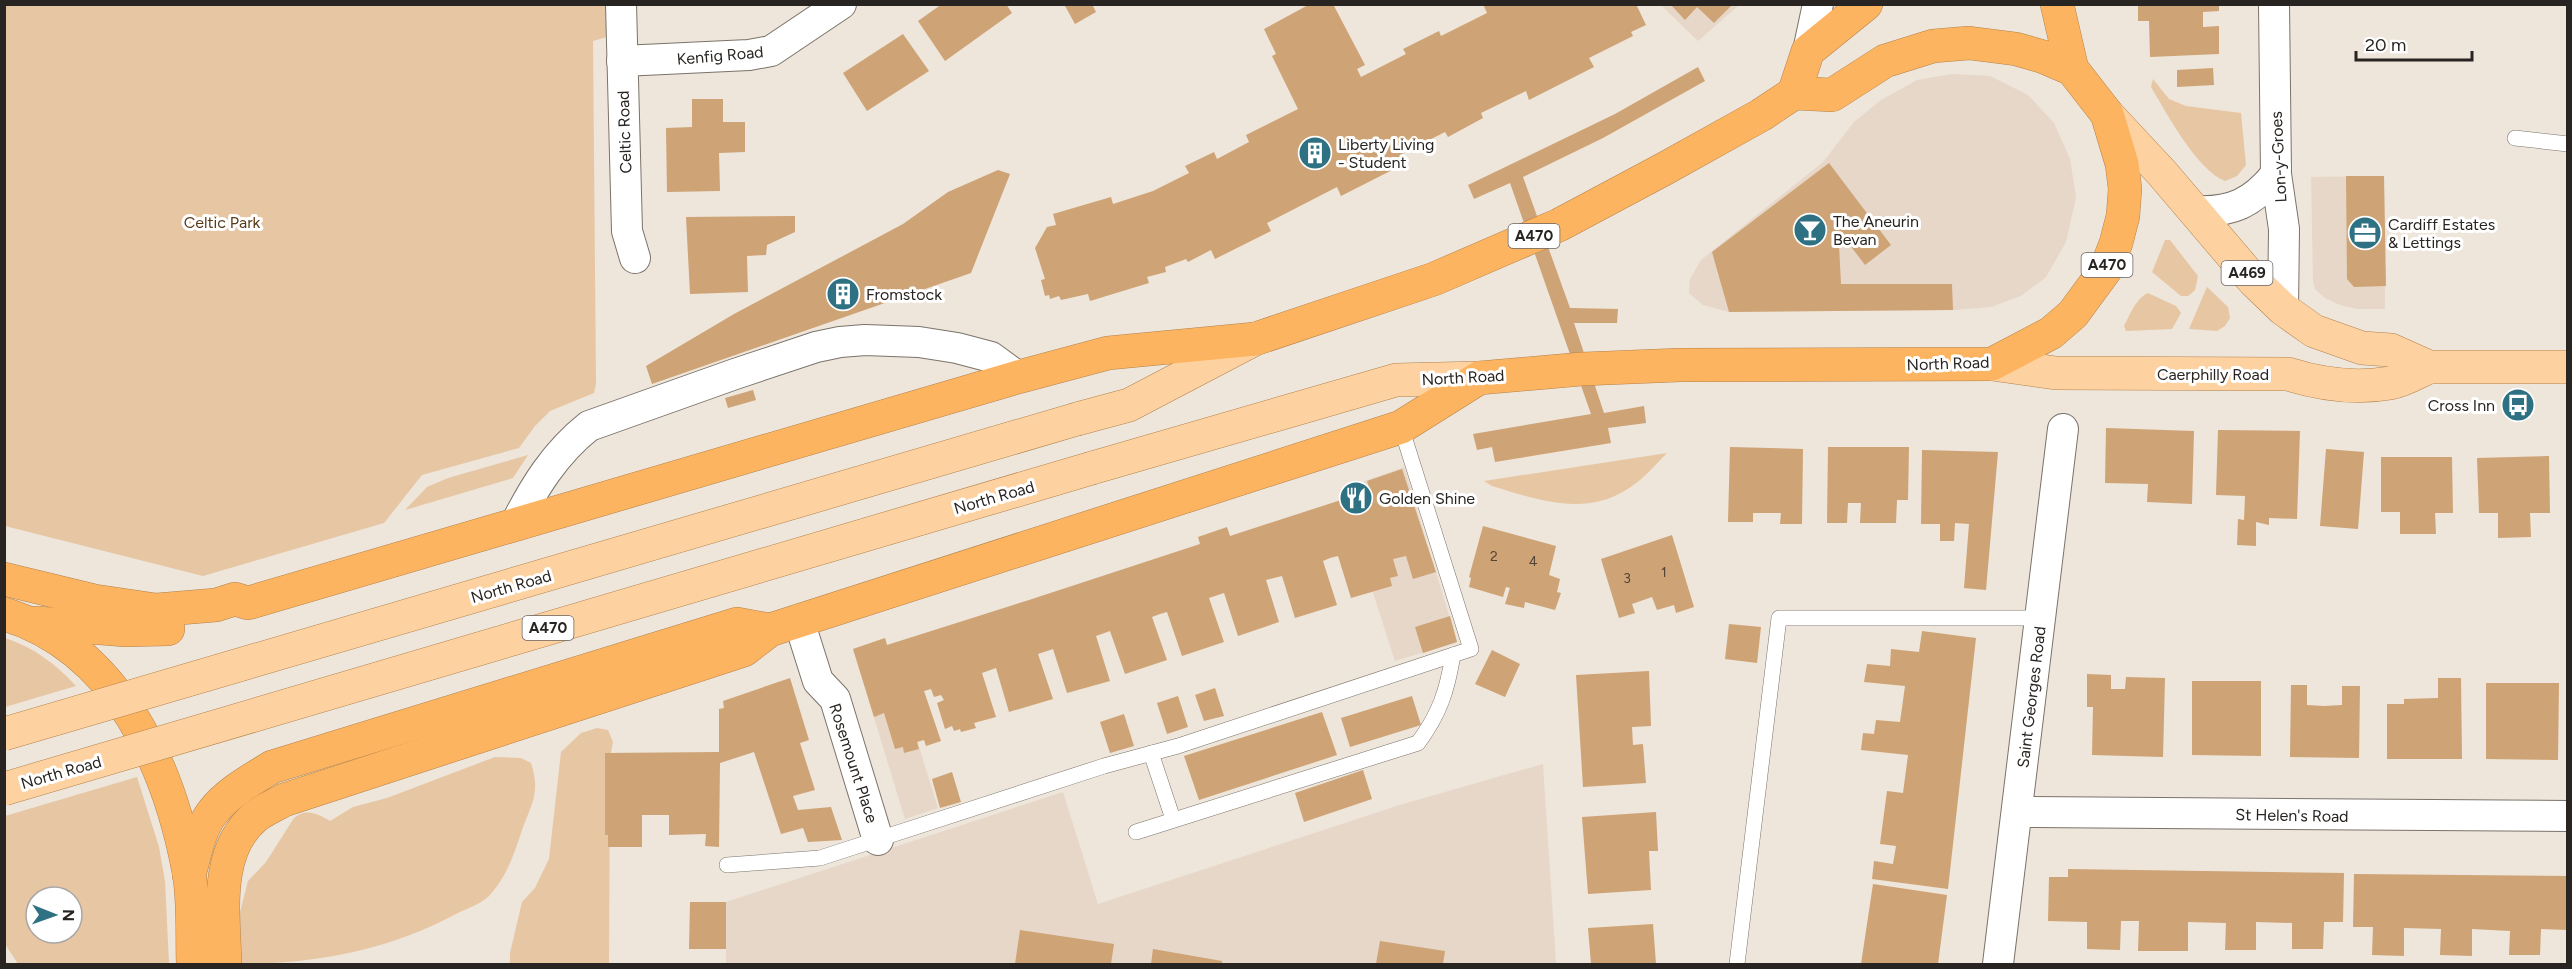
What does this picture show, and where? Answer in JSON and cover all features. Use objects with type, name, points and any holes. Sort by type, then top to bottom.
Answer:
[{"type":"highway","points":[[1794,93],[1808,51],[1866,4]]},
{"type":"highway","name":"A470","points":[[2057,4],[2072,69]]},
{"type":"highway","name":"North Road","points":[[1255,339],[1391,295],[1495,254],[1559,225],[1624,191],[1761,115],[1794,93],[1832,95],[1885,61],[1924,48],[1953,42],[2016,49],[2044,57],[2072,69],[2107,114],[2122,164],[2125,189],[2123,216],[2106,269],[2073,314],[2051,333],[1992,364],[1680,365],[1582,369],[1479,378]]},
{"type":"highway","points":[[4,579],[95,601],[156,610],[216,605],[235,599],[249,603],[1018,377],[1107,353],[1255,339]]},
{"type":"highway","points":[[225,964],[224,877],[232,848],[243,830],[256,816],[284,800],[744,650],[785,626],[1401,427],[1479,378]]},
{"type":"highway","points":[[18,619],[126,630],[174,629],[199,627],[241,616],[249,603]]},
{"type":"highway","points":[[18,619],[51,633],[86,658],[130,714],[162,780],[175,816],[189,875],[193,964]]},
{"type":"highway","points":[[189,875],[211,814],[243,785],[272,767],[737,624],[785,626]]},
{"type":"main road","name":"Caerphilly Road","points":[[2107,114],[2162,173],[2254,281],[2283,309],[2314,331],[2333,339],[2362,348],[2391,350],[2429,367]]},
{"type":"main road","name":"North Road","points":[[4,734],[1129,405],[1255,339]]},
{"type":"main road","name":"Caerphilly Road","points":[[1992,364],[2056,373],[2288,374],[2321,384],[2392,383],[2429,367],[2568,367]]},
{"type":"main road","name":"North Road","points":[[4,789],[1396,380],[1479,378]]},
{"type":"street","name":"Celtic Road","points":[[621,4],[627,231],[635,258]]},
{"type":"street","name":"Kenfig Road","points":[[622,61],[749,55],[771,51],[841,4]]},
{"type":"street","points":[[1808,51],[1818,4]]},
{"type":"street","name":"Lon-y-Groes","points":[[2274,4],[2276,174],[2284,229],[2283,309]]},
{"type":"street","points":[[2194,212],[2217,212],[2241,205],[2263,190],[2276,174]]},
{"type":"street","points":[[515,525],[535,486],[571,440],[589,426],[816,347],[865,340],[938,345],[991,357],[1018,377]]},
{"type":"street","name":"Saint Georges Road","points":[[1998,964],[2063,429]]},
{"type":"street","name":"Rosemount Place","points":[[785,626],[818,681],[835,699],[878,840]]},
{"type":"street","name":"St Helen's Road","points":[[2017,812],[2568,816]]},
{"type":"lane","points":[[2515,138],[2568,144]]},
{"type":"lane","points":[[727,865],[820,858],[1471,649],[1401,427]]},
{"type":"lane","points":[[1737,964],[1779,618],[2040,618]]},
{"type":"lane","points":[[1136,832],[1418,743],[1436,719],[1448,689],[1453,655]]},
{"type":"lane","points":[[1151,753],[1173,819]]},
{"type":"shaded area","points":[[1661,5],[1739,5],[1698,41]]},
{"type":"shaded area","points":[[1953,74],[1990,76],[2028,95],[2054,123],[2070,159],[2076,197],[2066,242],[2046,277],[2021,296],[1991,307],[1953,310],[1729,312],[1703,305],[1689,293],[1690,279],[1701,260],[1823,162],[1854,122],[1881,100],[1917,80]]},
{"type":"shaded area","points":[[2384,176],[2385,309],[2357,309],[2340,305],[2325,298],[2315,289],[2313,281],[2311,177]]},
{"type":"shaded area","points":[[1404,467],[1457,642],[1395,661],[1340,490]]},
{"type":"shaded area","points":[[885,638],[938,808],[905,819],[853,649]]},
{"type":"shaded area","points":[[1543,764],[1556,964],[726,964],[726,902],[1063,792],[1098,904],[1403,804]]},
{"type":"green space","name":"Celtic Park","points":[[4,5],[616,5],[607,37],[593,41],[596,384],[594,393],[550,411],[535,426],[519,448],[422,475],[384,523],[203,576],[5,526]]},
{"type":"green space","points":[[2153,79],[2169,99],[2186,106],[2241,113],[2246,165],[2237,176],[2225,181],[2214,175],[2194,154],[2151,87]]},
{"type":"green space","points":[[2165,240],[2170,240],[2198,276],[2195,290],[2188,296],[2181,296],[2152,272]]},
{"type":"green space","points":[[2207,287],[2228,307],[2230,318],[2225,326],[2217,331],[2189,329]]},
{"type":"green space","points":[[2148,293],[2176,306],[2181,313],[2172,329],[2126,331],[2124,326],[2134,307]]},
{"type":"green space","points":[[1667,453],[1632,486],[1610,498],[1593,503],[1559,503],[1542,500],[1492,486],[1484,481]]},
{"type":"green space","points":[[528,455],[513,478],[405,510],[427,487],[448,478]]},
{"type":"green space","points":[[5,638],[43,657],[76,686],[5,707]]},
{"type":"green space","points":[[597,728],[608,730],[613,742],[610,758],[609,964],[510,964],[510,953],[522,902],[535,888],[549,859],[561,752],[581,733]]},
{"type":"green space","points":[[495,757],[521,758],[531,763],[535,791],[508,867],[488,897],[431,926],[378,946],[324,958],[240,964],[239,916],[248,881],[266,862],[294,818],[307,812],[330,821],[353,807],[387,798]]},
{"type":"green space","points":[[137,777],[159,847],[165,881],[169,964],[18,964],[5,944],[5,816]]},
{"type":"building","points":[[942,4],[1006,4],[1012,13],[945,61],[918,21]]},
{"type":"building","points":[[1064,4],[1092,4],[1096,12],[1075,24]]},
{"type":"building","name":"Liberty Living - Student","points":[[1310,4],[1333,4],[1365,65],[1357,69],[1361,77],[1406,54],[1403,49],[1439,31],[1441,36],[1487,13],[1483,4],[1636,4],[1646,25],[1631,32],[1633,36],[1589,58],[1594,67],[1529,100],[1526,91],[1481,113],[1483,118],[1448,137],[1445,132],[1400,155],[1404,164],[1341,196],[1337,187],[1267,223],[1271,231],[1215,259],[1211,250],[1188,262],[1186,259],[1165,267],[1166,272],[1147,277],[1149,283],[1090,301],[1088,294],[1061,300],[1059,296],[1050,299],[1049,295],[1045,296],[1041,280],[1045,279],[1035,248],[1047,227],[1056,225],[1053,214],[1111,197],[1113,204],[1153,191],[1189,173],[1185,166],[1214,152],[1217,159],[1249,142],[1246,135],[1298,109],[1272,56],[1276,54],[1264,29]]},
{"type":"building","points":[[1670,4],[1733,4],[1714,23],[1697,7],[1685,20]]},
{"type":"building","points":[[2138,4],[2219,4],[2219,11],[2203,12],[2203,27],[2219,26],[2219,54],[2150,57],[2149,21],[2138,21]]},
{"type":"building","points":[[903,34],[929,71],[867,111],[843,73]]},
{"type":"building","points":[[1698,67],[1705,81],[1603,138],[1523,177],[1570,308],[1618,309],[1617,323],[1574,323],[1604,413],[1644,406],[1646,423],[1608,428],[1611,443],[1495,462],[1492,447],[1477,450],[1473,434],[1591,414],[1510,183],[1474,199],[1468,185],[1615,114]]},
{"type":"building","points":[[2213,68],[2214,85],[2177,87],[2177,70]]},
{"type":"building","points":[[692,99],[723,99],[723,122],[745,122],[745,152],[719,153],[720,191],[667,192],[666,128],[692,127]]},
{"type":"building","name":"The Aneurin Bevan","points":[[1829,163],[1891,245],[1865,265],[1846,240],[1839,245],[1841,284],[1952,284],[1953,310],[1729,312],[1712,252]]},
{"type":"building","name":"Fromstock","points":[[998,170],[1010,174],[971,273],[652,384],[646,366],[734,314],[903,224],[948,192]]},
{"type":"building","points":[[2346,176],[2384,176],[2386,286],[2354,287],[2347,279]]},
{"type":"building","points":[[795,216],[795,232],[767,245],[766,255],[747,256],[748,292],[690,294],[686,217]]},
{"type":"building","points":[[753,390],[756,400],[728,408],[725,398]]},
{"type":"building","points":[[2106,428],[2194,431],[2192,504],[2147,502],[2148,484],[2105,483]]},
{"type":"building","points":[[2218,430],[2300,431],[2297,519],[2269,518],[2269,525],[2256,522],[2256,546],[2237,545],[2238,519],[2244,520],[2245,496],[2216,495]]},
{"type":"building","points":[[1730,447],[1803,449],[1802,524],[1780,524],[1781,513],[1753,513],[1753,522],[1728,522]]},
{"type":"building","points":[[1828,447],[1909,447],[1908,500],[1897,500],[1896,523],[1860,523],[1861,503],[1848,503],[1847,523],[1827,523]]},
{"type":"building","points":[[2326,449],[2364,452],[2358,529],[2320,526]]},
{"type":"building","points":[[1922,450],[1998,452],[1986,590],[1964,588],[1969,524],[1955,523],[1954,541],[1940,541],[1940,524],[1921,524]]},
{"type":"building","points":[[2549,456],[2550,513],[2530,513],[2531,537],[2498,538],[2498,513],[2479,513],[2477,458]]},
{"type":"building","points":[[2381,457],[2452,457],[2453,513],[2435,513],[2436,534],[2400,534],[2400,512],[2381,512]]},
{"type":"building","points":[[1402,469],[1436,572],[1413,579],[1406,556],[1393,559],[1398,576],[1390,578],[1392,586],[1351,598],[1338,556],[1330,558],[1323,561],[1337,605],[1295,618],[1282,576],[1266,580],[1279,622],[1238,636],[1224,593],[1209,598],[1224,642],[1182,656],[1167,612],[1160,614],[1152,617],[1167,660],[1125,674],[1110,631],[1096,636],[1110,681],[1067,693],[1053,649],[1038,654],[1053,699],[1009,712],[996,668],[982,673],[996,717],[974,723],[976,728],[961,732],[960,729],[954,731],[952,726],[945,729],[937,703],[944,700],[941,695],[934,697],[931,689],[924,691],[941,741],[926,746],[924,740],[917,742],[919,749],[904,753],[903,747],[895,749],[884,713],[874,717],[853,649],[885,638],[887,645],[1029,600],[1200,544],[1198,537],[1227,527],[1230,536],[1344,499],[1370,490],[1367,481]]},
{"type":"building","points":[[1483,526],[1556,546],[1549,575],[1560,579],[1557,592],[1561,593],[1555,610],[1525,602],[1524,608],[1505,604],[1510,588],[1506,587],[1503,597],[1469,587],[1471,578],[1469,577]]},
{"type":"building","points":[[1672,535],[1694,607],[1676,613],[1674,605],[1657,610],[1652,597],[1632,604],[1635,613],[1619,618],[1601,559]]},
{"type":"building","points":[[1450,616],[1457,642],[1423,653],[1415,627]]},
{"type":"building","points":[[1729,624],[1761,627],[1757,663],[1725,659]]},
{"type":"building","points":[[1922,631],[1976,638],[1948,889],[1872,879],[1874,861],[1893,864],[1896,846],[1880,844],[1887,791],[1903,793],[1908,755],[1861,750],[1863,733],[1874,734],[1876,720],[1900,722],[1905,686],[1864,682],[1867,664],[1890,666],[1891,649],[1919,652]]},
{"type":"building","points":[[1492,650],[1520,664],[1505,697],[1475,684]]},
{"type":"building","points":[[1649,671],[1651,726],[1632,727],[1633,745],[1643,744],[1646,783],[1583,787],[1576,675]]},
{"type":"building","points":[[2087,674],[2111,675],[2111,689],[2125,689],[2126,677],[2165,678],[2163,757],[2092,755],[2093,707],[2087,707]]},
{"type":"building","points":[[790,678],[809,740],[800,743],[815,790],[793,796],[798,810],[831,807],[842,840],[808,842],[803,828],[781,834],[754,752],[720,763],[719,847],[705,846],[706,834],[669,835],[669,815],[642,815],[642,847],[608,847],[608,835],[605,835],[605,753],[719,752],[719,709],[724,708],[723,701]]},
{"type":"building","points":[[2438,678],[2461,678],[2462,759],[2387,759],[2387,704],[2404,704],[2404,699],[2438,698]]},
{"type":"building","points":[[2192,681],[2261,681],[2261,756],[2192,755]]},
{"type":"building","points":[[2486,683],[2559,683],[2558,760],[2486,759]]},
{"type":"building","points":[[2291,685],[2307,685],[2307,705],[2324,706],[2342,705],[2342,686],[2360,686],[2359,758],[2290,757]]},
{"type":"building","points":[[1215,688],[1224,716],[1204,721],[1195,695]]},
{"type":"building","points":[[1178,696],[1188,727],[1167,734],[1157,703]]},
{"type":"building","points":[[1412,696],[1421,725],[1350,747],[1341,718]]},
{"type":"building","points":[[1322,712],[1337,755],[1199,800],[1184,756]]},
{"type":"building","points":[[1124,714],[1134,746],[1110,753],[1100,722]]},
{"type":"building","points":[[1363,770],[1372,799],[1304,822],[1295,793]]},
{"type":"building","points":[[952,772],[961,802],[940,808],[932,779]]},
{"type":"building","points":[[1656,812],[1658,851],[1649,851],[1651,890],[1588,894],[1582,817]]},
{"type":"building","points":[[2068,869],[2344,873],[2343,922],[2324,922],[2323,949],[2292,949],[2292,923],[2256,922],[2256,950],[2225,950],[2226,923],[2188,922],[2188,951],[2138,951],[2139,921],[2121,921],[2120,950],[2087,949],[2087,922],[2048,921],[2049,877],[2068,877]]},
{"type":"building","points":[[2354,874],[2568,876],[2568,930],[2541,929],[2540,955],[2509,955],[2510,931],[2472,929],[2472,956],[2440,955],[2441,929],[2404,928],[2404,956],[2372,955],[2373,927],[2353,927]]},
{"type":"building","points":[[1873,884],[1947,895],[1938,964],[1861,964]]},
{"type":"building","points":[[690,902],[726,902],[726,949],[689,949]]},
{"type":"building","points":[[1653,924],[1656,964],[1591,964],[1588,928]]},
{"type":"building","points":[[1020,930],[1114,944],[1111,964],[1015,964]]},
{"type":"building","points":[[1380,941],[1445,951],[1443,964],[1376,964]]},
{"type":"building","points":[[1153,949],[1222,961],[1222,964],[1151,964]]},
{"type":"place","name":"Liberty Living - Student","points":[[1315,153]]},
{"type":"place","name":"The Aneurin Bevan","points":[[1810,230]]},
{"type":"place","name":"Cardiff Estates & Lettings","points":[[2365,233]]},
{"type":"place","name":"Fromstock","points":[[843,294]]},
{"type":"place","name":"Cross Inn","points":[[2518,405]]},
{"type":"place","name":"Golden Shine","points":[[1356,498]]}]
